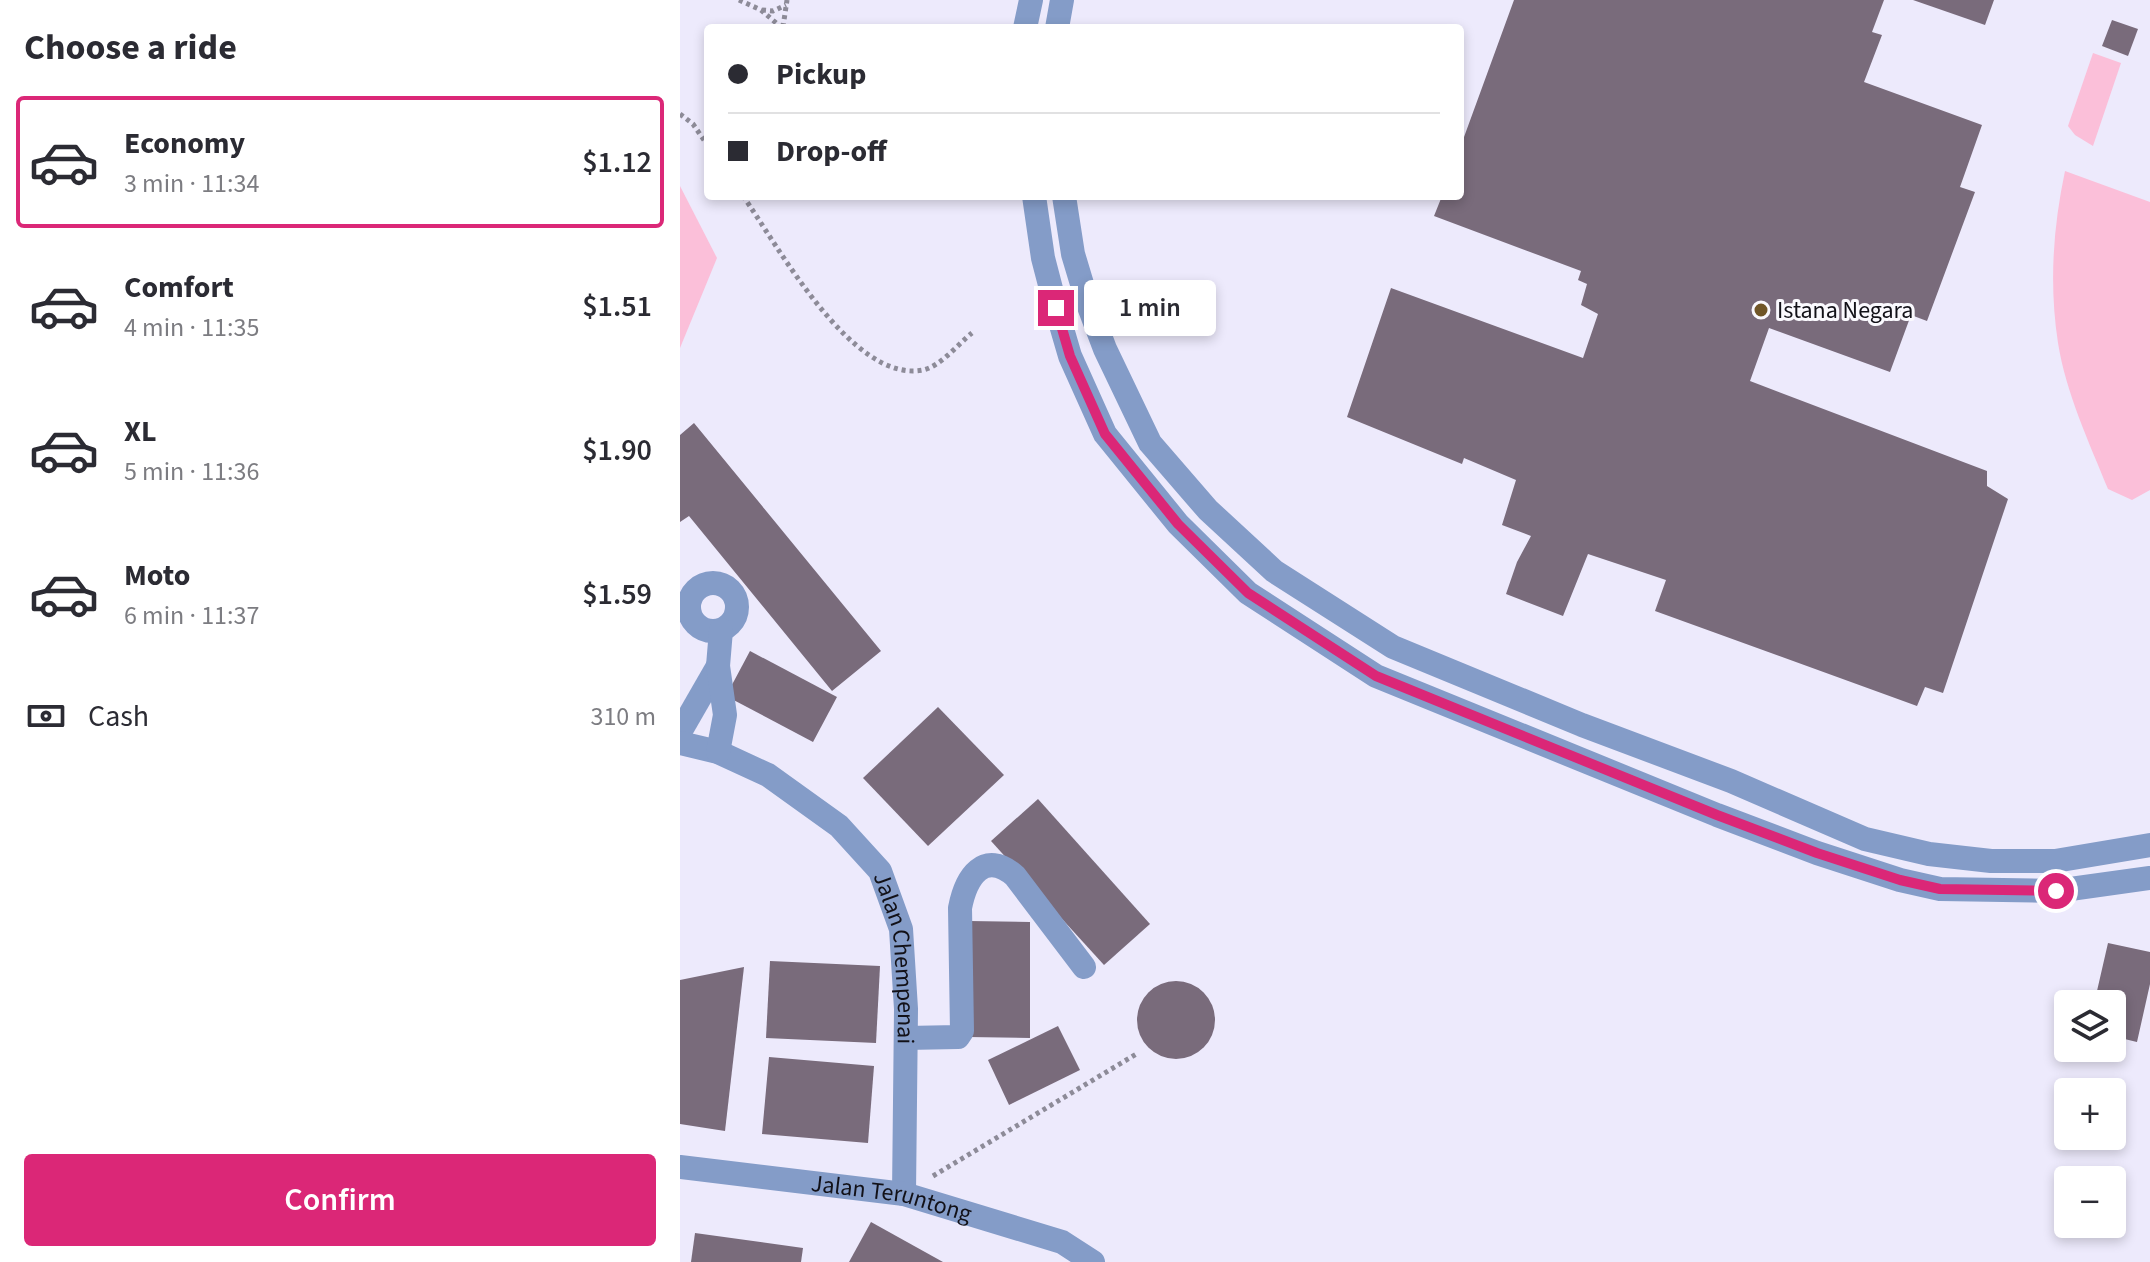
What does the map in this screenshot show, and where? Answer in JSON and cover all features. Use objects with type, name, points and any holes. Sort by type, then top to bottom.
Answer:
[{"type":"street","points":[[1026,24],[1031,0]]},
{"type":"street","points":[[1058,24],[1062,0]]},
{"type":"street","points":[[1035,200],[1043,258],[1070,356],[1105,434],[1178,524],[1248,593],[1376,676],[1717,815],[1900,880],[1940,889],[2056,891],[2150,878]]},
{"type":"street","points":[[1065,200],[1073,254],[1088,304],[1105,349],[1150,443],[1208,510],[1274,571],[1393,647],[1582,725],[1731,781],[1865,839],[1929,854],[1991,861],[2055,861],[2150,845]]},
{"type":"street","points":[[708,584],[724,585],[737,605],[734,620],[721,630],[706,629],[687,620],[695,592],[708,584]]},
{"type":"street","points":[[718,752],[725,715],[718,666],[721,630]]},
{"type":"street","points":[[680,732],[718,666]]},
{"type":"street","name":"Jalan Chempenai","points":[[680,743],[718,752],[768,775],[839,826],[880,871],[901,929],[906,1038],[904,1194]]},
{"type":"street","points":[[906,1038],[950,1038],[958,1037],[962,1031],[960,908],[963,895],[978,868],[990,864],[1004,867],[1015,876],[1084,967]]},
{"type":"street","name":"Jalan Teruntong","points":[[680,1167],[904,1194],[1062,1242],[1093,1262]]},
{"type":"path","points":[[739,0],[761,10],[777,24]]},
{"type":"path","points":[[761,10],[773,11],[787,2]]},
{"type":"path","points":[[783,24],[787,2]]},
{"type":"path","points":[[680,114],[693,124],[704,140]]},
{"type":"path","points":[[746,200],[778,251],[824,313],[870,356],[893,367],[924,370],[936,364],[972,333]]},
{"type":"path","points":[[937,1175],[1138,1053]]},
{"type":"shaded area","points":[[2093,53],[2121,63],[2093,146],[2075,135],[2068,126]]},
{"type":"shaded area","points":[[2065,171],[2150,202],[2150,490],[2132,500],[2108,489],[2079,417],[2058,343],[2053,278],[2055,235]]},
{"type":"shaded area","points":[[680,186],[717,258],[680,348]]},
{"type":"building","name":"Istana Negara","points":[[1514,0],[1884,0],[1872,32],[1882,35],[1864,82],[1982,125],[1960,187],[1975,192],[1927,321],[1911,315],[1890,372],[1769,328],[1750,381],[1987,471],[1987,486],[2008,499],[1943,693],[1925,687],[1917,706],[1655,611],[1666,580],[1588,554],[1563,616],[1506,594],[1517,562],[1531,536],[1502,525],[1516,480],[1464,458],[1462,464],[1347,417],[1391,288],[1583,358],[1598,314],[1581,305],[1587,284],[1578,280],[1581,271],[1434,216],[1440,200],[1464,200],[1464,137]]},
{"type":"building","points":[[1913,0],[1994,0],[1985,25]]},
{"type":"building","points":[[2112,20],[2138,29],[2128,56],[2102,46]]},
{"type":"building","points":[[694,423],[881,651],[832,691],[689,516],[680,522],[680,435]]},
{"type":"building","points":[[750,651],[837,697],[813,742],[726,696]]},
{"type":"building","points":[[938,707],[1004,775],[928,846],[863,778]]},
{"type":"building","points":[[1038,799],[1150,924],[1104,965],[991,841]]},
{"type":"building","points":[[969,921],[1030,922],[1030,1038],[968,1037]]},
{"type":"building","points":[[2108,943],[2150,952],[2150,984],[2137,1042],[2126,1039],[2126,990],[2097,990]]},
{"type":"building","points":[[770,961],[880,966],[876,1043],[766,1038]]},
{"type":"building","points":[[744,967],[725,1131],[680,1124],[680,980]]},
{"type":"building","points":[[1176,981],[1191,984],[1204,992],[1212,1005],[1215,1020],[1212,1035],[1204,1048],[1191,1056],[1176,1059],[1161,1056],[1148,1048],[1140,1035],[1137,1020],[1140,1005],[1148,992],[1161,984]]},
{"type":"building","points":[[1058,1026],[1080,1070],[1009,1105],[988,1060]]},
{"type":"building","points":[[769,1057],[874,1066],[868,1143],[762,1134]]},
{"type":"building","points":[[871,1222],[943,1262],[849,1262]]},
{"type":"building","points":[[695,1233],[803,1248],[801,1262],[691,1262]]},
{"type":"place","name":"Istana Negara","points":[[1761,310]]},
{"type":"route","points":[[1056,308],[1070,356],[1105,434],[1178,524],[1248,593],[1376,676],[1717,815],[1900,880],[1940,889],[2056,891]]}]
